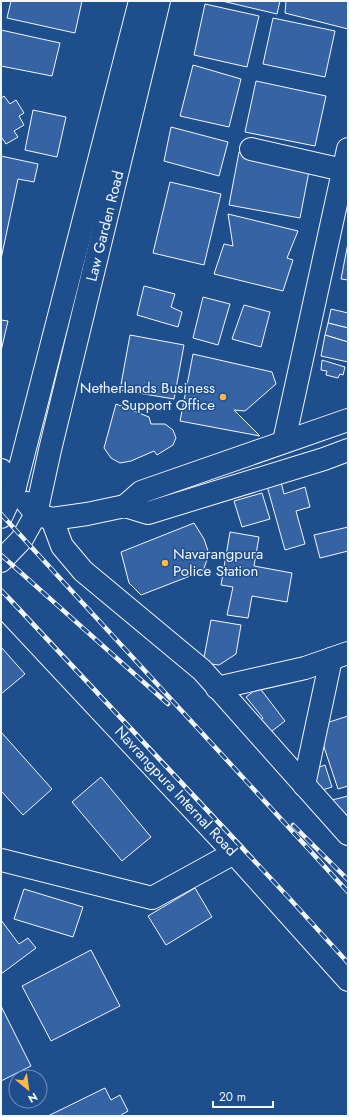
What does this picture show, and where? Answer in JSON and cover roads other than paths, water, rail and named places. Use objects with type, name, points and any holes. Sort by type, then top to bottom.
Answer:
[{"type":"street","points":[[1,517],[14,487],[140,1]]},
{"type":"street","name":"Law Garden Road","points":[[1,561],[44,516],[50,450],[159,1]]},
{"type":"street","points":[[250,149],[343,170]]},
{"type":"street","points":[[284,441],[348,149]]},
{"type":"street","points":[[125,506],[141,492],[348,420]]},
{"type":"street","points":[[44,516],[87,514],[125,506],[148,513],[324,459],[348,450]]},
{"type":"street","points":[[1,470],[14,487],[44,516],[62,546],[83,571],[202,670],[348,834]]},
{"type":"street","name":"Navrangpura Internal Road","points":[[1,604],[234,853],[348,980]]},
{"type":"street","points":[[217,688],[305,668],[340,656]]},
{"type":"street","points":[[304,785],[340,656]]},
{"type":"street","points":[[1,860],[152,898],[234,853]]},
{"type":"railway","points":[[1,514],[348,892]]},
{"type":"railway","points":[[1,555],[168,704]]},
{"type":"railway","points":[[1,590],[348,963]]},
{"type":"railway","points":[[293,825],[348,880]]},
{"type":"place","name":"Netherlands Business Support Office","points":[[223,397]]},
{"type":"place","name":"Navarangpura Police Station","points":[[165,563]]}]
